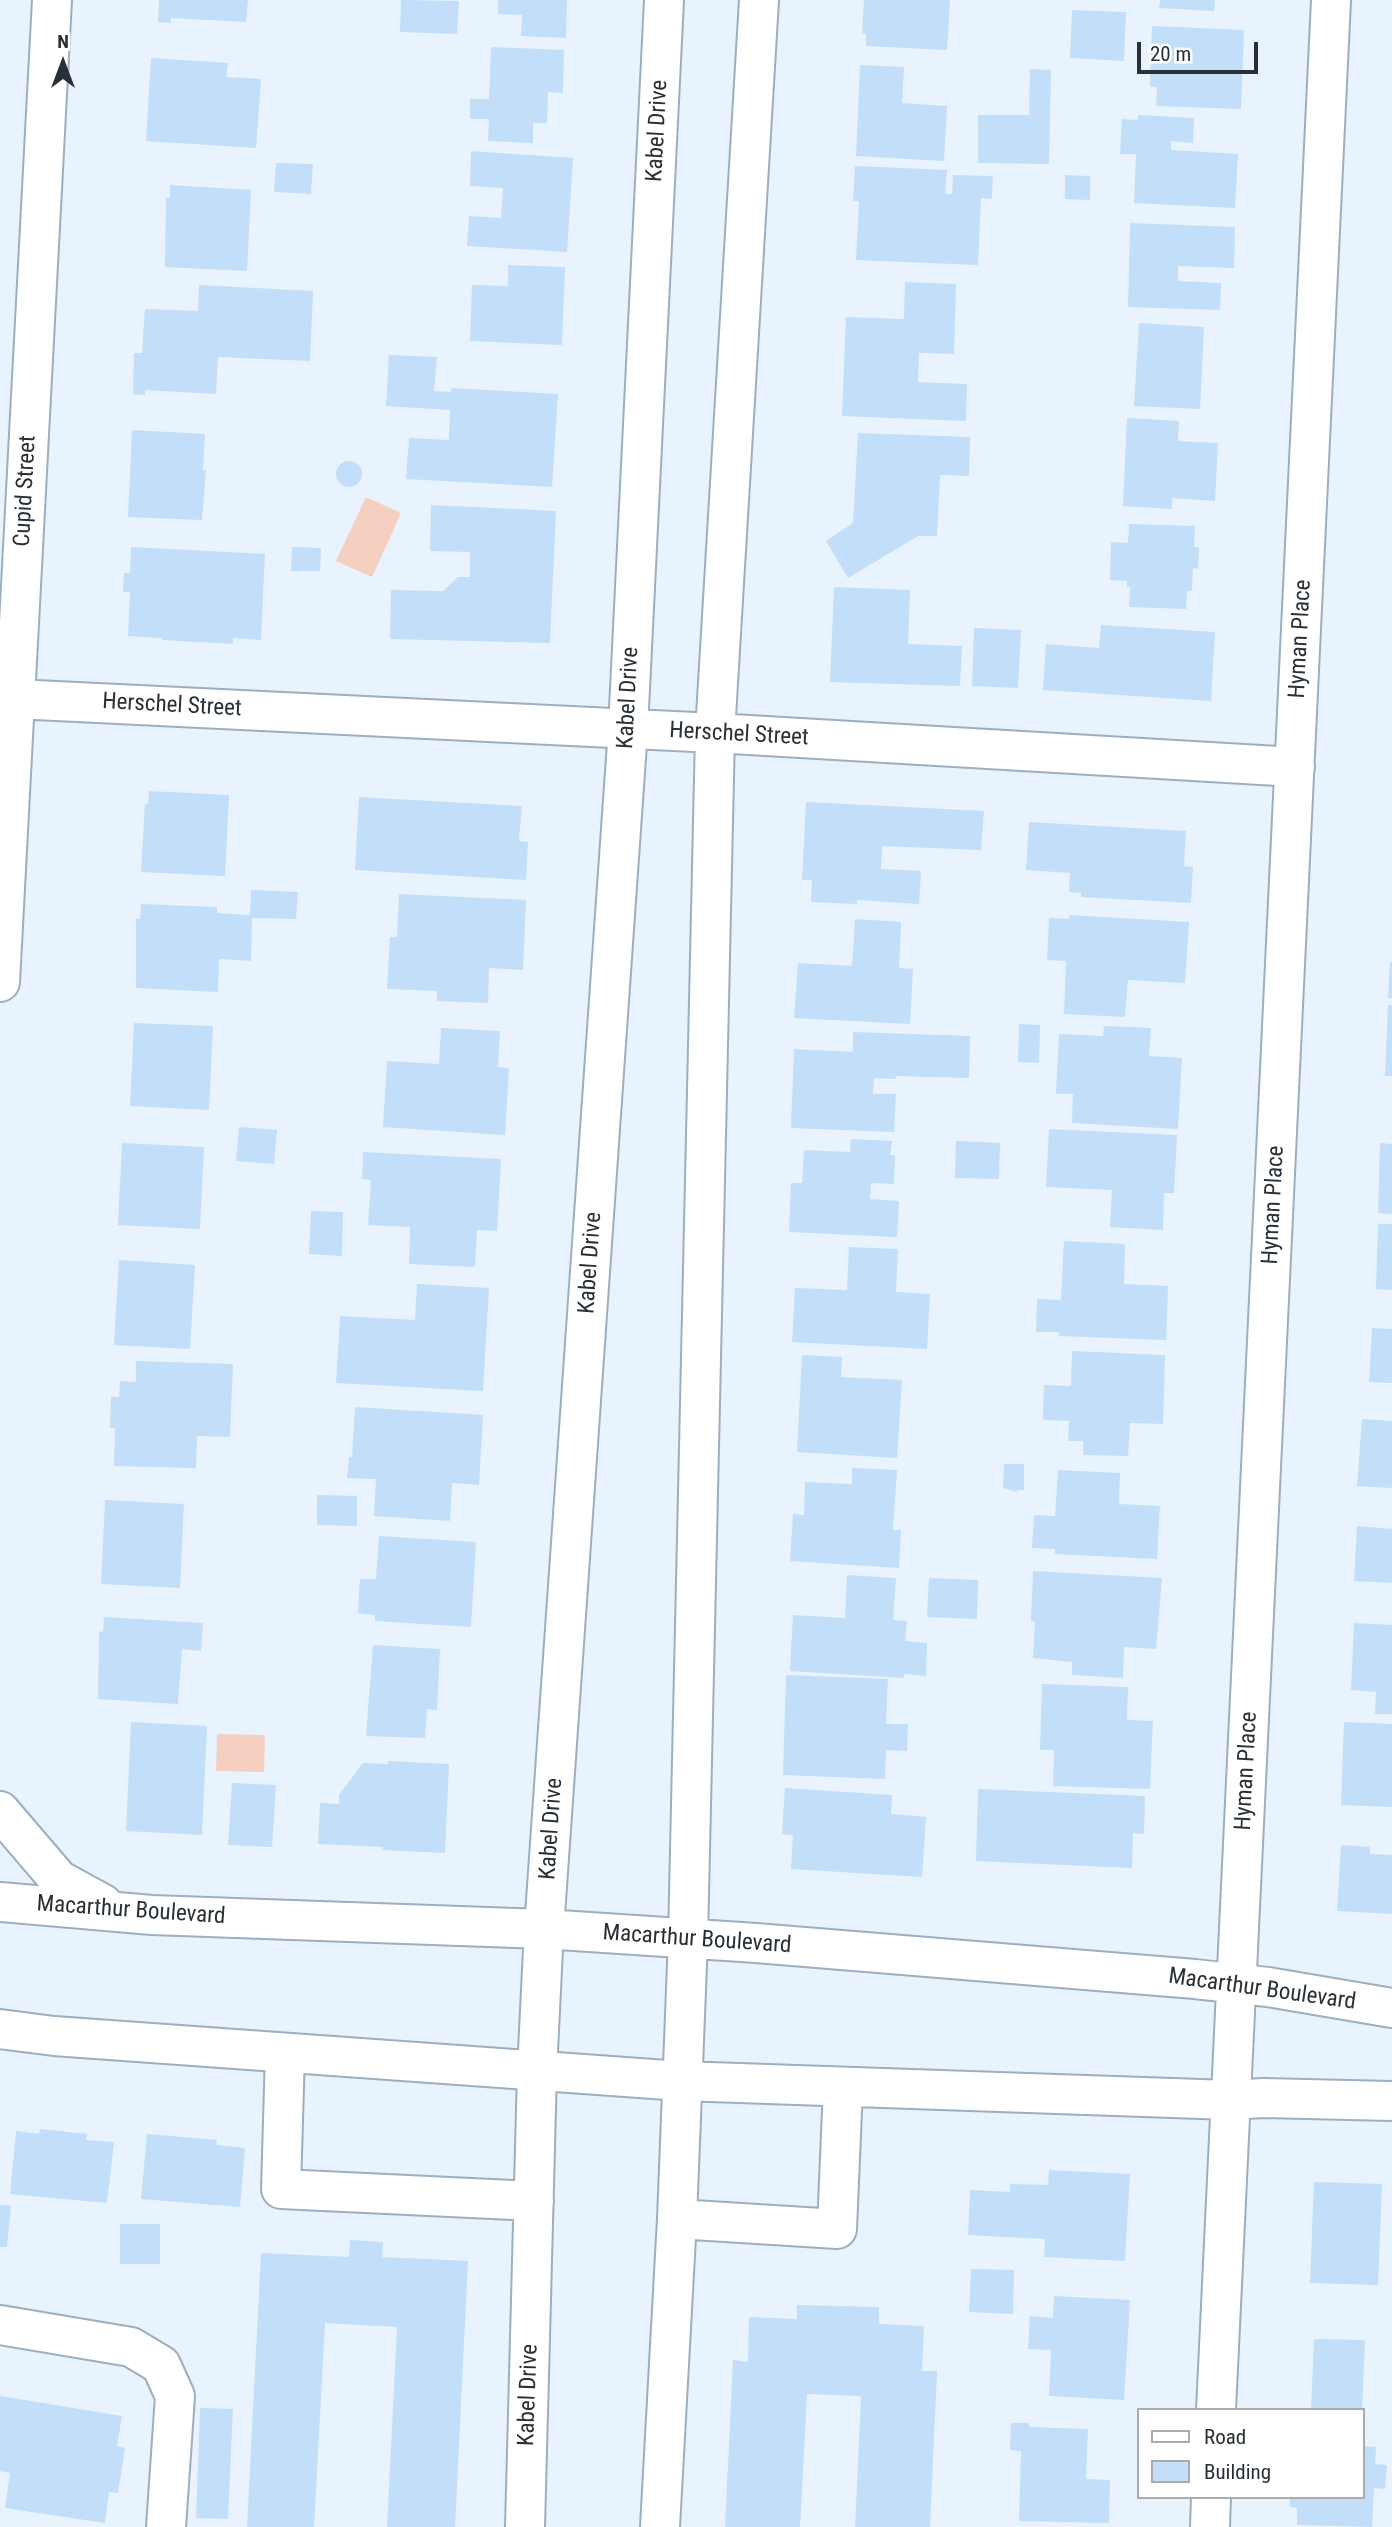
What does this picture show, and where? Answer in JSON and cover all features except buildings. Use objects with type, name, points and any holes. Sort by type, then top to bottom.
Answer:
[{"type":"street","name":"Cupid Street","points":[[0,982],[51,0]]},
{"type":"street","name":"Kabel Drive","points":[[525,2527],[537,2071],[544,1929],[628,729],[664,0]]},
{"type":"street","points":[[660,2527],[677,2219],[688,1939],[715,733],[759,0]]},
{"type":"street","name":"Hyman Place","points":[[1216,2408],[1234,1983],[1242,1868],[1331,0]]},
{"type":"street","name":"Herschel Street","points":[[15,699],[715,733],[1294,767]]},
{"type":"street","points":[[0,1811],[58,1880],[117,1912]]},
{"type":"street","name":"Macarthur Boulevard","points":[[0,1902],[117,1912],[544,1929],[688,1939],[1234,1983],[1392,2008]]},
{"type":"street","points":[[0,2029],[54,2036],[681,2081],[1230,2101],[1263,2098],[1392,2101]]},
{"type":"street","points":[[285,2053],[281,2189],[534,2201]]},
{"type":"street","points":[[677,2219],[836,2229],[843,2087]]},
{"type":"street","points":[[0,2325],[131,2347],[161,2365],[175,2396],[166,2527]]},
{"type":"street","points":[[1210,2527],[1211,2499]]},
{"type":"shaded area","points":[[366,497],[401,513],[372,577],[336,561]]},
{"type":"shaded area","points":[[217,1734],[265,1735],[264,1772],[216,1771]]}]
